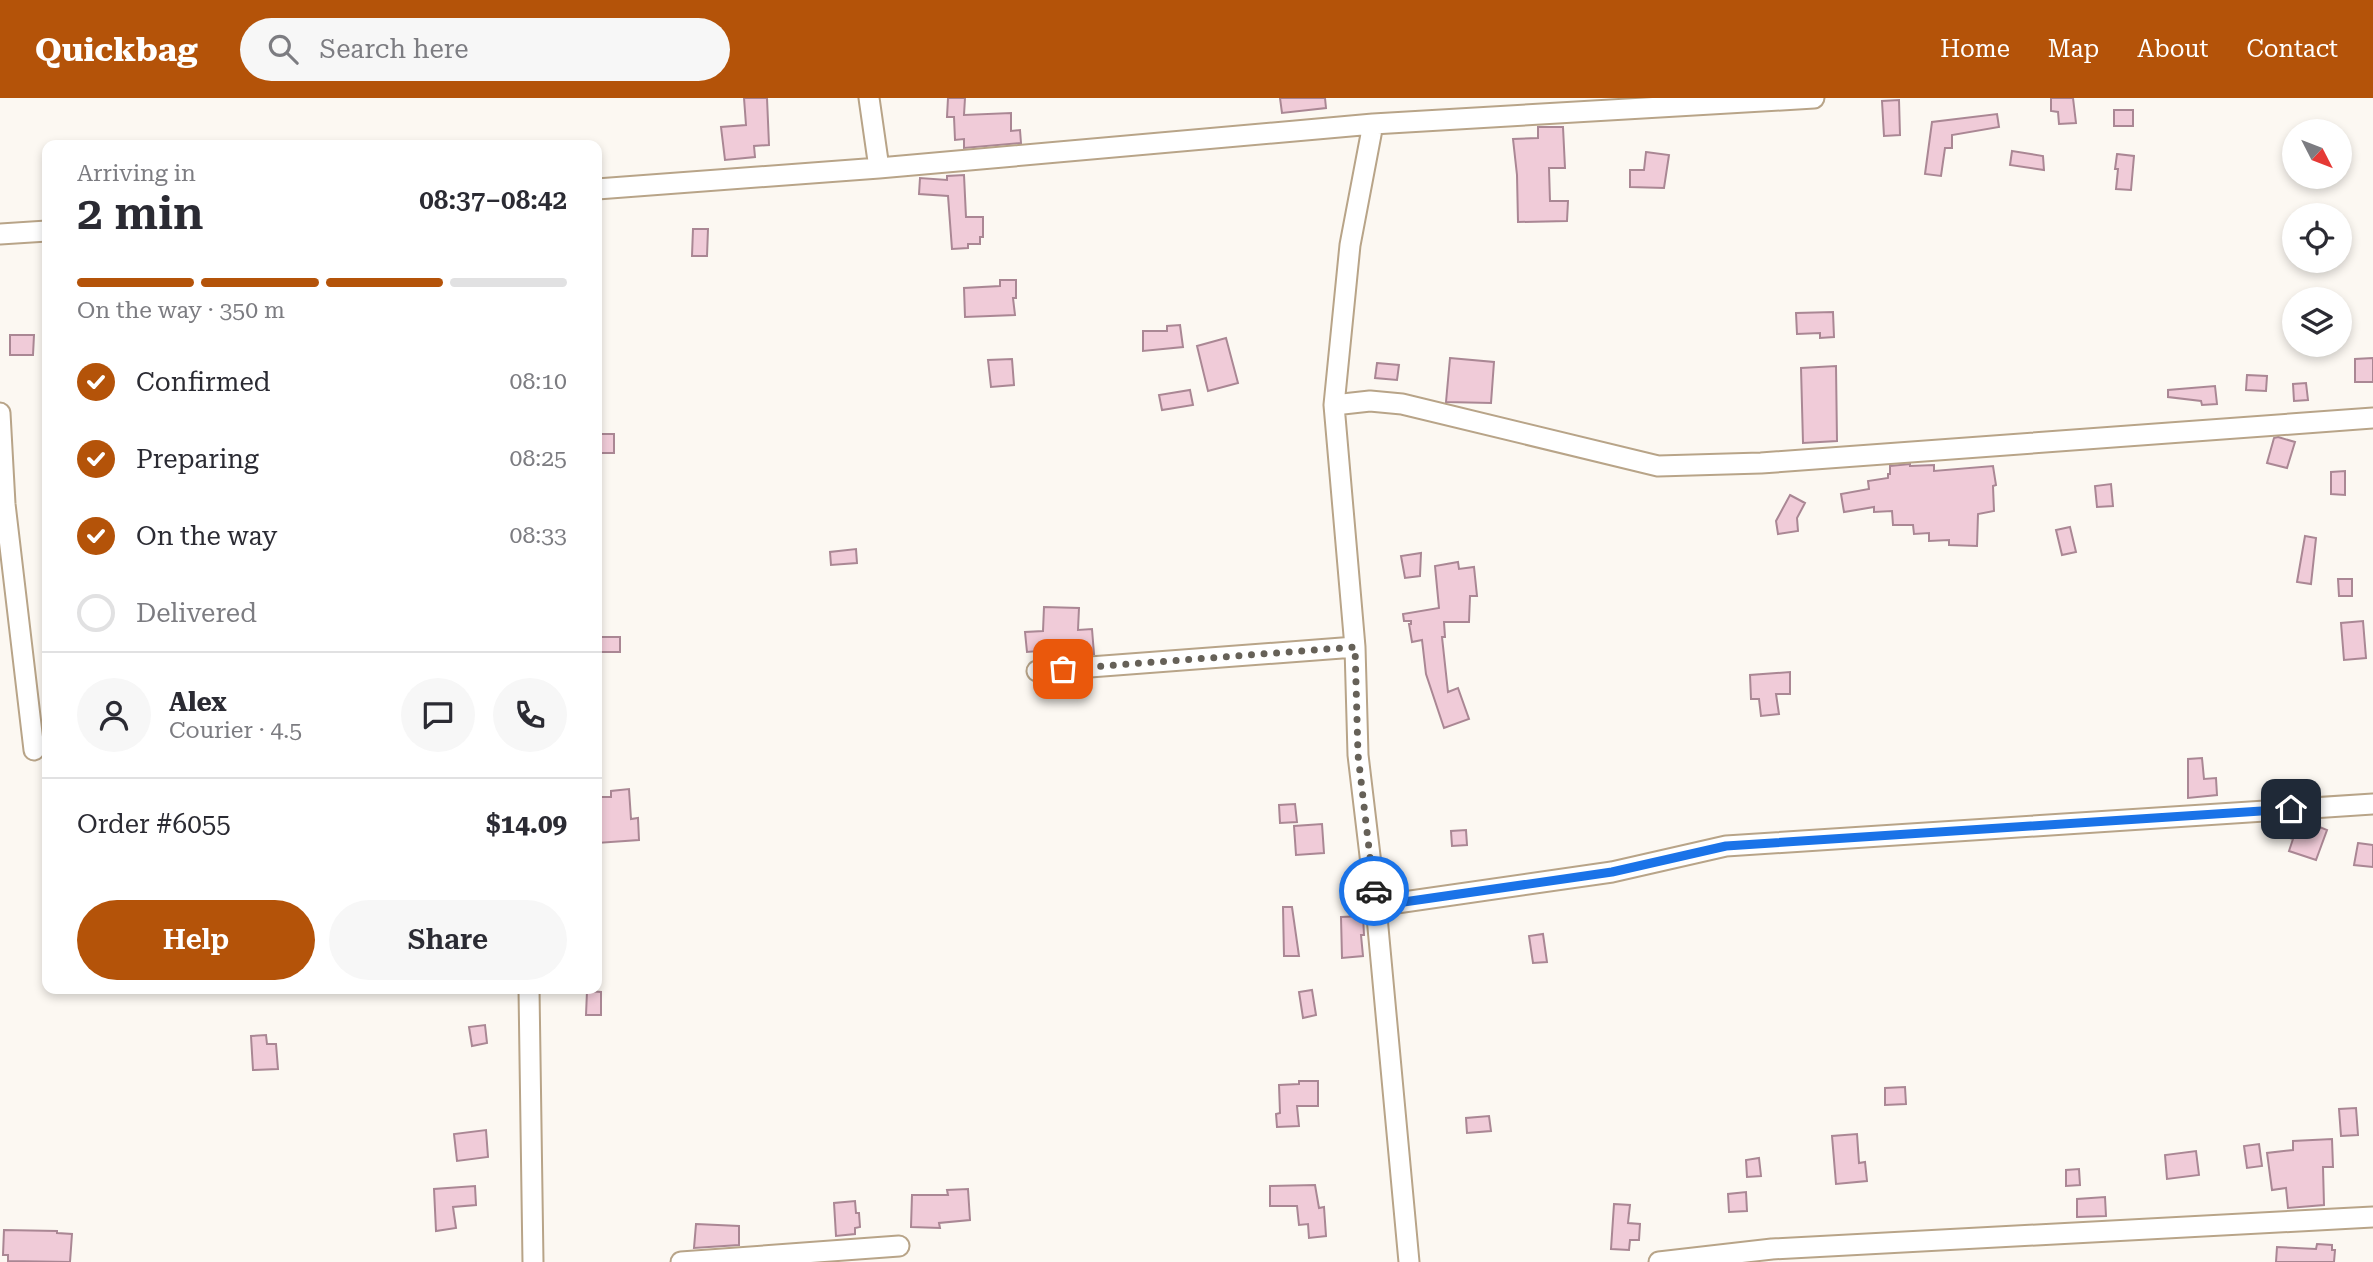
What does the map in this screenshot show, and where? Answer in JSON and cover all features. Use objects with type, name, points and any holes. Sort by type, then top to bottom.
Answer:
[{"type":"street","points":[[869,98],[879,168]]},
{"type":"street","points":[[602,189],[879,168],[1373,124],[1814,98]]},
{"type":"street","points":[[1373,124],[1350,245],[1334,405],[1355,647],[1358,755],[1376,906],[1409,1262]]},
{"type":"street","points":[[0,234],[42,231]]},
{"type":"street","points":[[1334,405],[1370,401],[1402,404],[1658,466],[1761,463],[2373,418]]},
{"type":"street","points":[[0,413],[5,504],[34,750]]},
{"type":"street","points":[[1037,671],[1355,647]]},
{"type":"street","points":[[1376,906],[1612,872],[1726,846],[2373,804]]},
{"type":"street","points":[[529,994],[533,1262]]},
{"type":"street","points":[[1660,1262],[1785,1248],[2373,1217]]},
{"type":"street","points":[[681,1262],[899,1246]]},
{"type":"building","points":[[744,98],[767,98],[769,145],[754,146],[755,157],[725,160],[721,127],[746,125]]},
{"type":"building","points":[[948,98],[965,98],[964,115],[1011,113],[1011,131],[1020,130],[1021,143],[964,148],[964,139],[955,140],[954,117],[947,117]]},
{"type":"building","points":[[1280,98],[1325,98],[1326,108],[1282,113]]},
{"type":"building","points":[[2051,98],[2073,98],[2076,123],[2059,124],[2058,112],[2051,111]]},
{"type":"building","points":[[1899,100],[1900,135],[1884,136],[1882,101]]},
{"type":"building","points":[[2114,110],[2133,110],[2133,126],[2114,126]]},
{"type":"building","points":[[1997,114],[1999,127],[1952,135],[1952,148],[1945,148],[1941,176],[1925,174],[1932,122]]},
{"type":"building","points":[[1538,127],[1563,127],[1565,168],[1549,168],[1550,201],[1568,201],[1567,221],[1518,222],[1513,139],[1538,138]]},
{"type":"building","points":[[2012,151],[2043,156],[2044,170],[2010,165]]},
{"type":"building","points":[[1646,152],[1669,155],[1664,188],[1630,187],[1630,170],[1644,170]]},
{"type":"building","points":[[2117,154],[2134,156],[2131,190],[2116,189]]},
{"type":"building","points":[[964,175],[966,217],[983,217],[983,237],[980,237],[980,244],[968,244],[968,248],[952,249],[948,196],[919,194],[920,178],[947,180],[947,176]]},
{"type":"building","points":[[693,229],[708,229],[707,256],[692,256]]},
{"type":"building","points":[[1000,280],[1016,280],[1016,298],[1013,298],[1015,315],[965,317],[964,288],[1000,286]]},
{"type":"building","points":[[1833,312],[1834,337],[1820,338],[1820,333],[1797,334],[1796,313]]},
{"type":"building","points":[[1180,325],[1183,347],[1143,351],[1143,331],[1167,331],[1167,326]]},
{"type":"building","points":[[10,335],[34,335],[33,355],[10,355]]},
{"type":"building","points":[[1226,338],[1238,383],[1208,391],[1197,346]]},
{"type":"building","points":[[1450,358],[1494,362],[1491,403],[1446,402]]},
{"type":"building","points":[[2373,358],[2373,382],[2355,382],[2355,359]]},
{"type":"building","points":[[1012,359],[1014,385],[991,387],[988,360]]},
{"type":"building","points":[[1377,363],[1399,365],[1397,380],[1375,378]]},
{"type":"building","points":[[1836,366],[1837,441],[1803,443],[1801,368]]},
{"type":"building","points":[[2247,375],[2267,376],[2266,391],[2246,390]]},
{"type":"building","points":[[2306,383],[2308,400],[2294,401],[2293,384]]},
{"type":"building","points":[[2215,386],[2217,404],[2202,405],[2201,401],[2168,397],[2168,390]]},
{"type":"building","points":[[1190,390],[1193,405],[1162,410],[1159,395]]},
{"type":"building","points":[[602,434],[614,434],[614,453],[602,453]]},
{"type":"building","points":[[2274,438],[2295,442],[2287,468],[2267,463]]},
{"type":"building","points":[[1934,465],[1934,471],[1993,466],[1996,485],[1993,486],[1994,511],[1978,514],[1977,546],[1949,545],[1949,540],[1929,541],[1929,533],[1914,534],[1913,525],[1893,525],[1892,511],[1874,512],[1874,507],[1844,512],[1841,494],[1869,489],[1868,481],[1888,478],[1890,466]]},
{"type":"building","points":[[2345,471],[2345,495],[2331,494],[2331,472]]},
{"type":"building","points":[[2111,484],[2113,506],[2097,507],[2095,486]]},
{"type":"building","points":[[1790,495],[1805,503],[1797,518],[1798,531],[1778,534],[1776,521]]},
{"type":"building","points":[[2070,527],[2076,552],[2062,555],[2056,530]]},
{"type":"building","points":[[2305,536],[2316,538],[2311,584],[2297,582]]},
{"type":"building","points":[[856,549],[857,563],[831,565],[830,552]]},
{"type":"building","points":[[1421,553],[1420,576],[1405,578],[1401,556]]},
{"type":"building","points":[[1458,562],[1459,569],[1474,567],[1477,596],[1470,596],[1469,622],[1444,622],[1445,637],[1442,637],[1448,692],[1458,688],[1469,719],[1444,728],[1426,674],[1422,640],[1412,642],[1409,624],[1411,621],[1404,621],[1403,614],[1439,608],[1435,566]]},
{"type":"building","points":[[2338,579],[2352,579],[2352,596],[2339,596]]},
{"type":"building","points":[[1044,607],[1079,608],[1078,630],[1092,629],[1094,654],[1066,657],[1065,652],[1027,652],[1025,632],[1043,631]]},
{"type":"building","points":[[2363,621],[2366,658],[2344,660],[2341,623]]},
{"type":"building","points":[[602,637],[620,637],[620,652],[602,652]]},
{"type":"building","points":[[1790,672],[1790,694],[1776,694],[1779,714],[1761,716],[1759,699],[1751,699],[1750,675]]},
{"type":"building","points":[[2202,758],[2204,779],[2216,778],[2217,795],[2188,798],[2188,759]]},
{"type":"building","points":[[629,789],[631,819],[638,818],[639,840],[602,843],[602,797],[611,797],[611,791]]},
{"type":"building","points":[[1295,804],[1297,822],[1280,823],[1279,805]]},
{"type":"building","points":[[2319,820],[2317,826],[2327,830],[2316,860],[2289,851],[2293,839],[2287,837],[2293,821]]},
{"type":"building","points":[[1322,824],[1324,853],[1296,855],[1294,826]]},
{"type":"building","points":[[1466,830],[1467,845],[1452,846],[1451,831]]},
{"type":"building","points":[[2358,843],[2373,845],[2373,867],[2354,865]]},
{"type":"building","points":[[1283,907],[1292,907],[1299,956],[1284,956]]},
{"type":"building","points":[[1363,916],[1363,956],[1342,958],[1341,917]]},
{"type":"building","points":[[1543,934],[1547,962],[1533,963],[1529,936]]},
{"type":"building","points":[[1312,990],[1316,1015],[1303,1018],[1299,992]]},
{"type":"building","points":[[587,994],[601,994],[601,1015],[586,1015]]},
{"type":"building","points":[[485,1025],[487,1043],[472,1046],[469,1027]]},
{"type":"building","points":[[266,1035],[267,1044],[276,1044],[278,1069],[253,1070],[251,1036]]},
{"type":"building","points":[[1299,1081],[1318,1081],[1318,1106],[1297,1106],[1299,1126],[1277,1127],[1276,1114],[1280,1113],[1279,1085],[1299,1084]]},
{"type":"building","points":[[1905,1087],[1906,1104],[1885,1105],[1885,1088]]},
{"type":"building","points":[[2356,1108],[2358,1135],[2341,1136],[2339,1109]]},
{"type":"building","points":[[1489,1116],[1491,1131],[1467,1133],[1466,1118]]},
{"type":"building","points":[[486,1130],[488,1157],[457,1161],[454,1134]]},
{"type":"building","points":[[1857,1134],[1859,1163],[1865,1162],[1867,1181],[1836,1184],[1832,1136]]},
{"type":"building","points":[[2332,1139],[2333,1167],[2323,1167],[2324,1205],[2288,1208],[2286,1188],[2272,1190],[2267,1153],[2293,1150],[2293,1141]]},
{"type":"building","points":[[2259,1144],[2262,1166],[2247,1168],[2244,1146]]},
{"type":"building","points":[[2196,1151],[2199,1175],[2167,1179],[2165,1155]]},
{"type":"building","points":[[1759,1158],[1761,1176],[1747,1177],[1746,1160]]},
{"type":"building","points":[[2079,1169],[2080,1185],[2066,1186],[2066,1170]]},
{"type":"building","points":[[1315,1185],[1319,1208],[1324,1207],[1326,1236],[1309,1238],[1308,1224],[1299,1225],[1297,1206],[1270,1206],[1270,1186]]},
{"type":"building","points":[[475,1186],[476,1205],[453,1207],[456,1228],[436,1231],[434,1189]]},
{"type":"building","points":[[968,1189],[970,1220],[939,1223],[940,1228],[911,1227],[912,1195],[948,1195],[947,1190]]},
{"type":"building","points":[[1746,1192],[1747,1211],[1729,1212],[1728,1194]]},
{"type":"building","points":[[2105,1197],[2106,1216],[2077,1217],[2077,1199]]},
{"type":"building","points":[[855,1201],[860,1227],[855,1228],[855,1234],[836,1236],[834,1203]]},
{"type":"building","points":[[1614,1204],[1630,1205],[1628,1223],[1640,1224],[1639,1240],[1630,1240],[1629,1250],[1611,1249]]},
{"type":"building","points":[[696,1224],[739,1226],[739,1245],[694,1248]]},
{"type":"building","points":[[4,1230],[57,1231],[72,1234],[70,1262],[8,1261],[8,1255],[3,1255]]},
{"type":"building","points":[[2317,1244],[2332,1245],[2332,1250],[2335,1250],[2334,1262],[2276,1262],[2277,1247],[2316,1249]]},
{"type":"way so far","points":[[1063,669],[1355,647],[1358,755],[1374,891]]},
{"type":"route","points":[[1374,891],[1376,906],[1612,872],[1726,846],[2291,809]]}]
